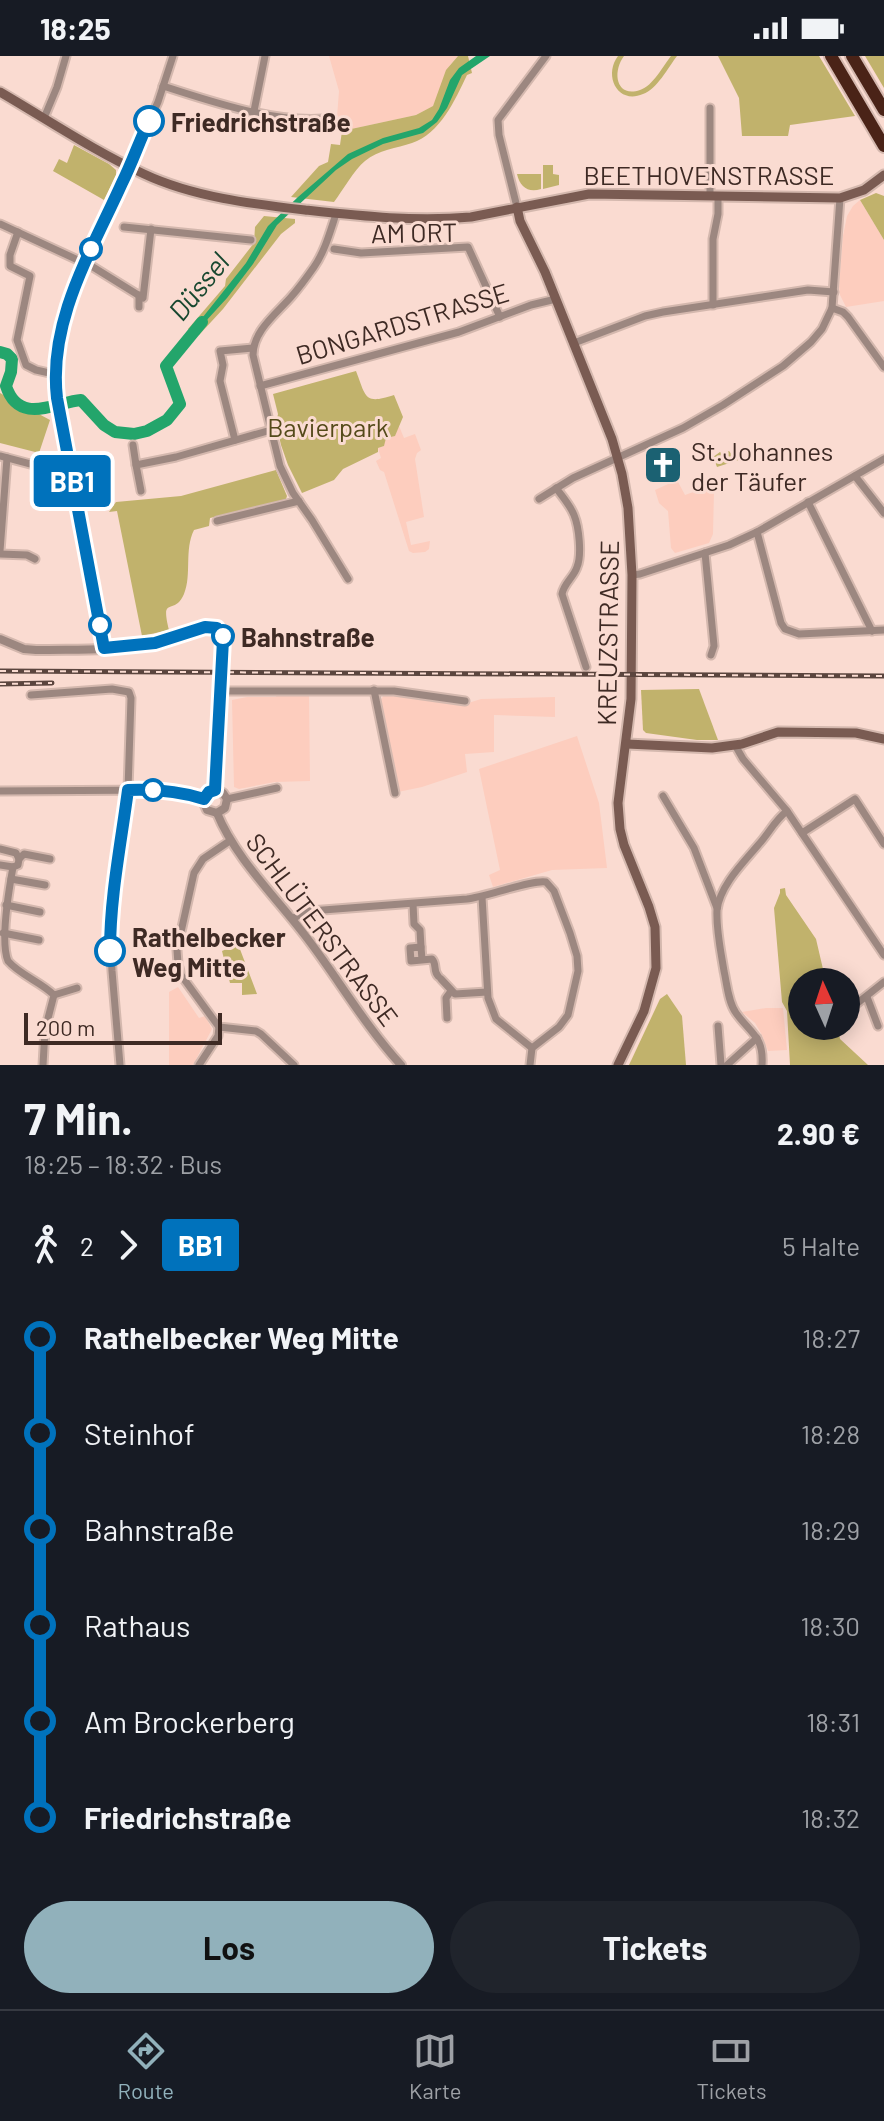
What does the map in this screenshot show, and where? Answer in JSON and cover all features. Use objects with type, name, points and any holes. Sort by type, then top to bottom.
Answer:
[{"type":"highway","points":[[831,56],[884,146]]},
{"type":"highway","points":[[852,56],[884,110]]},
{"type":"main road","name":"BEETHOVENSTRASSE","points":[[0,92],[145,175],[179,187],[276,207],[336,214],[399,219],[471,217],[589,194],[840,198],[876,182],[884,175]]},
{"type":"main road","name":"KREUZSTRASSE","points":[[517,207],[520,221],[555,297],[612,439],[628,508],[632,575],[632,681],[627,744],[618,795],[620,829],[655,927],[656,968],[644,1011],[618,1065]]},
{"type":"main road","points":[[627,744],[712,748],[735,745],[778,732],[856,733],[884,739]]},
{"type":"street","points":[[44,118],[66,56]]},
{"type":"street","points":[[104,648],[54,374],[64,316],[173,56]]},
{"type":"street","points":[[254,111],[265,56]]},
{"type":"street","points":[[517,207],[498,120],[546,56]]},
{"type":"street","points":[[163,86],[254,111],[306,120],[323,119]]},
{"type":"street","points":[[710,108],[714,196],[718,214],[713,239],[713,305]]},
{"type":"street","points":[[539,499],[723,405],[783,366],[821,331],[832,308],[840,198]]},
{"type":"street","points":[[336,214],[315,265],[261,331],[253,348],[280,466],[348,579]]},
{"type":"street","points":[[0,224],[85,264],[141,296]]},
{"type":"street","points":[[124,227],[251,240]]},
{"type":"street","points":[[139,307],[151,229]]},
{"type":"street","points":[[18,232],[10,255],[10,266],[30,276],[17,340],[26,365],[54,374]]},
{"type":"street","name":"AM ORT","points":[[334,249],[361,253],[468,247],[500,317]]},
{"type":"street","points":[[574,343],[645,316],[808,290],[834,292]]},
{"type":"street","name":"BONGARDSTRASSE","points":[[260,386],[440,337],[555,297]]},
{"type":"street","points":[[832,308],[848,317],[884,367]]},
{"type":"street","points":[[235,440],[220,381],[223,365],[220,351],[253,348]]},
{"type":"street","points":[[136,465],[271,430]]},
{"type":"street","points":[[133,445],[141,491]]},
{"type":"street","points":[[35,559],[0,552],[4,457],[53,470],[70,467]]},
{"type":"street","points":[[632,575],[729,545],[884,459]]},
{"type":"street","points":[[855,476],[884,513]]},
{"type":"street","points":[[556,488],[571,509],[575,521],[580,558],[562,594],[586,667]]},
{"type":"street","points":[[217,521],[299,501]]},
{"type":"street","points":[[808,502],[872,631]]},
{"type":"street","points":[[757,532],[785,629],[799,634],[884,630]]},
{"type":"street","points":[[705,553],[714,646],[711,655]]},
{"type":"street","points":[[0,639],[24,649],[104,648],[155,643],[205,627],[217,628],[223,640],[215,790]]},
{"type":"street","points":[[31,695],[112,689],[129,692],[131,698],[128,790],[110,928],[120,1065]]},
{"type":"street","points":[[222,691],[374,690],[465,701]]},
{"type":"street","points":[[374,690],[395,793]]},
{"type":"street","points":[[735,745],[787,811],[884,955]]},
{"type":"street","name":"SCHLÜTERSTRASSE","points":[[227,799],[277,788]]},
{"type":"street","points":[[0,791],[128,790],[172,792],[204,799]]},
{"type":"street","points":[[215,790],[227,799],[225,808],[217,813],[207,810],[204,799],[215,790]]},
{"type":"street","points":[[663,796],[694,848],[710,888],[717,908],[729,994],[735,1012],[753,1030],[762,1048],[762,1065]]},
{"type":"street","points":[[802,833],[855,799],[884,844]]},
{"type":"street","points":[[717,908],[725,888],[779,817],[787,811]]},
{"type":"street","name":"SCHLÜTERSTRASSE","points":[[217,813],[231,840],[293,918],[401,1065]]},
{"type":"street","points":[[199,1065],[218,1036],[219,1027],[181,975],[177,950],[194,873],[203,859],[231,840]]},
{"type":"street","points":[[0,849],[16,853],[19,859]]},
{"type":"street","points":[[0,865],[18,865],[24,854],[50,859]]},
{"type":"street","points":[[13,867],[3,933],[7,960],[54,995]]},
{"type":"street","points":[[11,879],[45,885]]},
{"type":"street","points":[[293,918],[310,911],[482,897],[536,881],[546,882],[554,891],[574,947],[578,971],[568,1015],[559,1027],[532,1048],[530,1065]]},
{"type":"street","points":[[710,888],[725,888]]},
{"type":"street","points":[[482,897],[487,992],[496,1019],[532,1048]]},
{"type":"street","points":[[413,904],[414,924],[420,930],[421,947],[410,948],[411,961],[432,959],[435,974],[455,994],[487,992]]},
{"type":"street","points":[[6,905],[40,912]]},
{"type":"street","points":[[3,933],[39,940]]},
{"type":"street","points":[[860,1002],[884,982]]},
{"type":"street","points":[[54,995],[77,988]]},
{"type":"street","points":[[447,1018],[446,998],[451,991]]},
{"type":"street","points":[[43,1065],[45,1030],[54,995]]},
{"type":"street","points":[[867,997],[878,1026]]},
{"type":"street","points":[[718,1026],[721,1065]]},
{"type":"street","points":[[219,1027],[256,1031],[294,1065]]},
{"type":"street","points":[[727,1065],[757,1038]]},
{"type":"shaded area","points":[[329,56],[458,56],[450,65],[433,106],[416,115],[342,131],[343,118],[337,117],[339,91]]},
{"type":"shaded area","points":[[476,56],[490,56],[462,75],[437,122],[423,133],[383,144],[336,170],[277,225],[227,298],[194,334],[191,332],[246,263],[268,226],[348,154],[383,138],[419,128],[432,120],[450,80],[459,68]]},
{"type":"shaded area","points":[[860,200],[884,240],[884,301],[846,307],[839,287],[843,236],[847,216]]},
{"type":"shaded area","points":[[399,426],[404,438],[415,434],[421,450],[415,459],[424,517],[406,522],[411,545],[430,541],[429,549],[425,552],[409,551],[384,472],[376,461],[381,458],[378,448],[384,446],[387,436],[395,435]]},
{"type":"shaded area","points":[[677,480],[685,495],[707,487],[714,491],[713,534],[709,543],[675,553],[671,548],[668,511],[659,503],[655,490]]},
{"type":"shaded area","points":[[277,693],[309,694],[310,781],[234,787],[232,700],[276,697]]},
{"type":"shaded area","points":[[384,695],[462,705],[481,699],[555,697],[555,717],[494,715],[494,752],[465,754],[467,772],[398,792],[380,701]]},
{"type":"shaded area","points":[[577,736],[599,803],[607,868],[552,870],[493,887],[489,875],[500,870],[479,769]]},
{"type":"shaded area","points":[[178,987],[199,1018],[205,1016],[212,1029],[193,1065],[169,1065],[169,992]]},
{"type":"shaded area","points":[[783,1008],[787,1050],[768,1051],[755,1023],[742,1012]]},
{"type":"green space","points":[[458,56],[468,56],[472,73],[467,75],[446,115],[431,132],[422,139],[370,157],[334,202],[291,197],[319,166],[328,162],[331,144],[340,145],[342,131],[416,115],[433,106],[446,70]]},
{"type":"green space","points":[[618,56],[624,56],[618,69],[618,82],[621,87],[632,91],[649,84],[671,56],[677,56],[653,88],[643,94],[626,96],[613,80],[612,72]]},
{"type":"green space","points":[[718,56],[819,56],[855,116],[790,125],[788,136],[742,136],[739,98]]},
{"type":"green space","points":[[865,56],[884,56],[884,88]]},
{"type":"green space","points":[[74,145],[116,170],[104,200],[53,171],[59,159],[67,163]]},
{"type":"green space","points":[[543,165],[553,165],[553,174],[559,175],[559,185],[543,189]]},
{"type":"green space","points":[[517,174],[541,174],[541,189],[525,188]]},
{"type":"green space","points":[[876,193],[884,196],[884,240],[860,200]]},
{"type":"green space","points":[[264,216],[295,219],[295,223],[281,234],[199,335],[188,329],[225,286],[226,279],[254,243],[255,227]]},
{"type":"green space","name":"Bavierpark","points":[[356,371],[365,393],[371,399],[394,395],[403,417],[395,436],[386,438],[378,452],[343,469],[334,480],[302,493],[281,445],[273,394]]},
{"type":"green space","points":[[0,393],[50,420],[39,453],[0,443]]},
{"type":"green space","points":[[740,450],[745,458],[717,467],[713,457],[729,451],[733,456]]},
{"type":"green space","name":"Bavierpark","points":[[276,470],[287,496],[284,501],[210,518],[209,526],[194,530],[189,546],[188,579],[184,594],[166,612],[169,630],[142,636],[117,511],[109,512],[116,502],[181,496]]},
{"type":"green space","points":[[699,689],[718,740],[697,740],[646,733],[643,730],[641,690]]},
{"type":"green space","points":[[785,888],[786,895],[816,939],[823,968],[788,968],[788,1029],[787,1011],[782,1002],[774,908],[780,889]]},
{"type":"green space","points":[[238,944],[257,994],[242,995],[242,983],[230,983],[222,951]]},
{"type":"green space","points":[[667,994],[682,1016],[686,1065],[629,1065],[660,999]]},
{"type":"green space","points":[[789,1040],[841,1040],[868,1065],[790,1065]]},
{"type":"waterway","name":"Düssel","points":[[0,352],[12,359],[6,386],[20,405],[39,409],[81,400],[104,425],[115,432],[134,434],[167,420],[180,404],[166,366],[202,322]]},
{"type":"railway","points":[[0,671],[884,676]]},
{"type":"railway","points":[[0,684],[52,683]]},
{"type":"bus line","name":"BB1","points":[[110,951],[113,898],[128,790],[160,790],[204,799],[205,795],[215,790],[222,691],[223,636],[212,626],[141,646],[104,648],[57,398],[54,374],[64,316],[149,121]]},
{"type":"place","name":"Friedrichstraße","points":[[149,121]]},
{"type":"place","name":"St.Johannes der Täufer","points":[[663,465]]},
{"type":"place","name":"Bahnstraße","points":[[223,636]]},
{"type":"place","name":"Rathelbecker Weg Mitte","points":[[110,951]]}]
